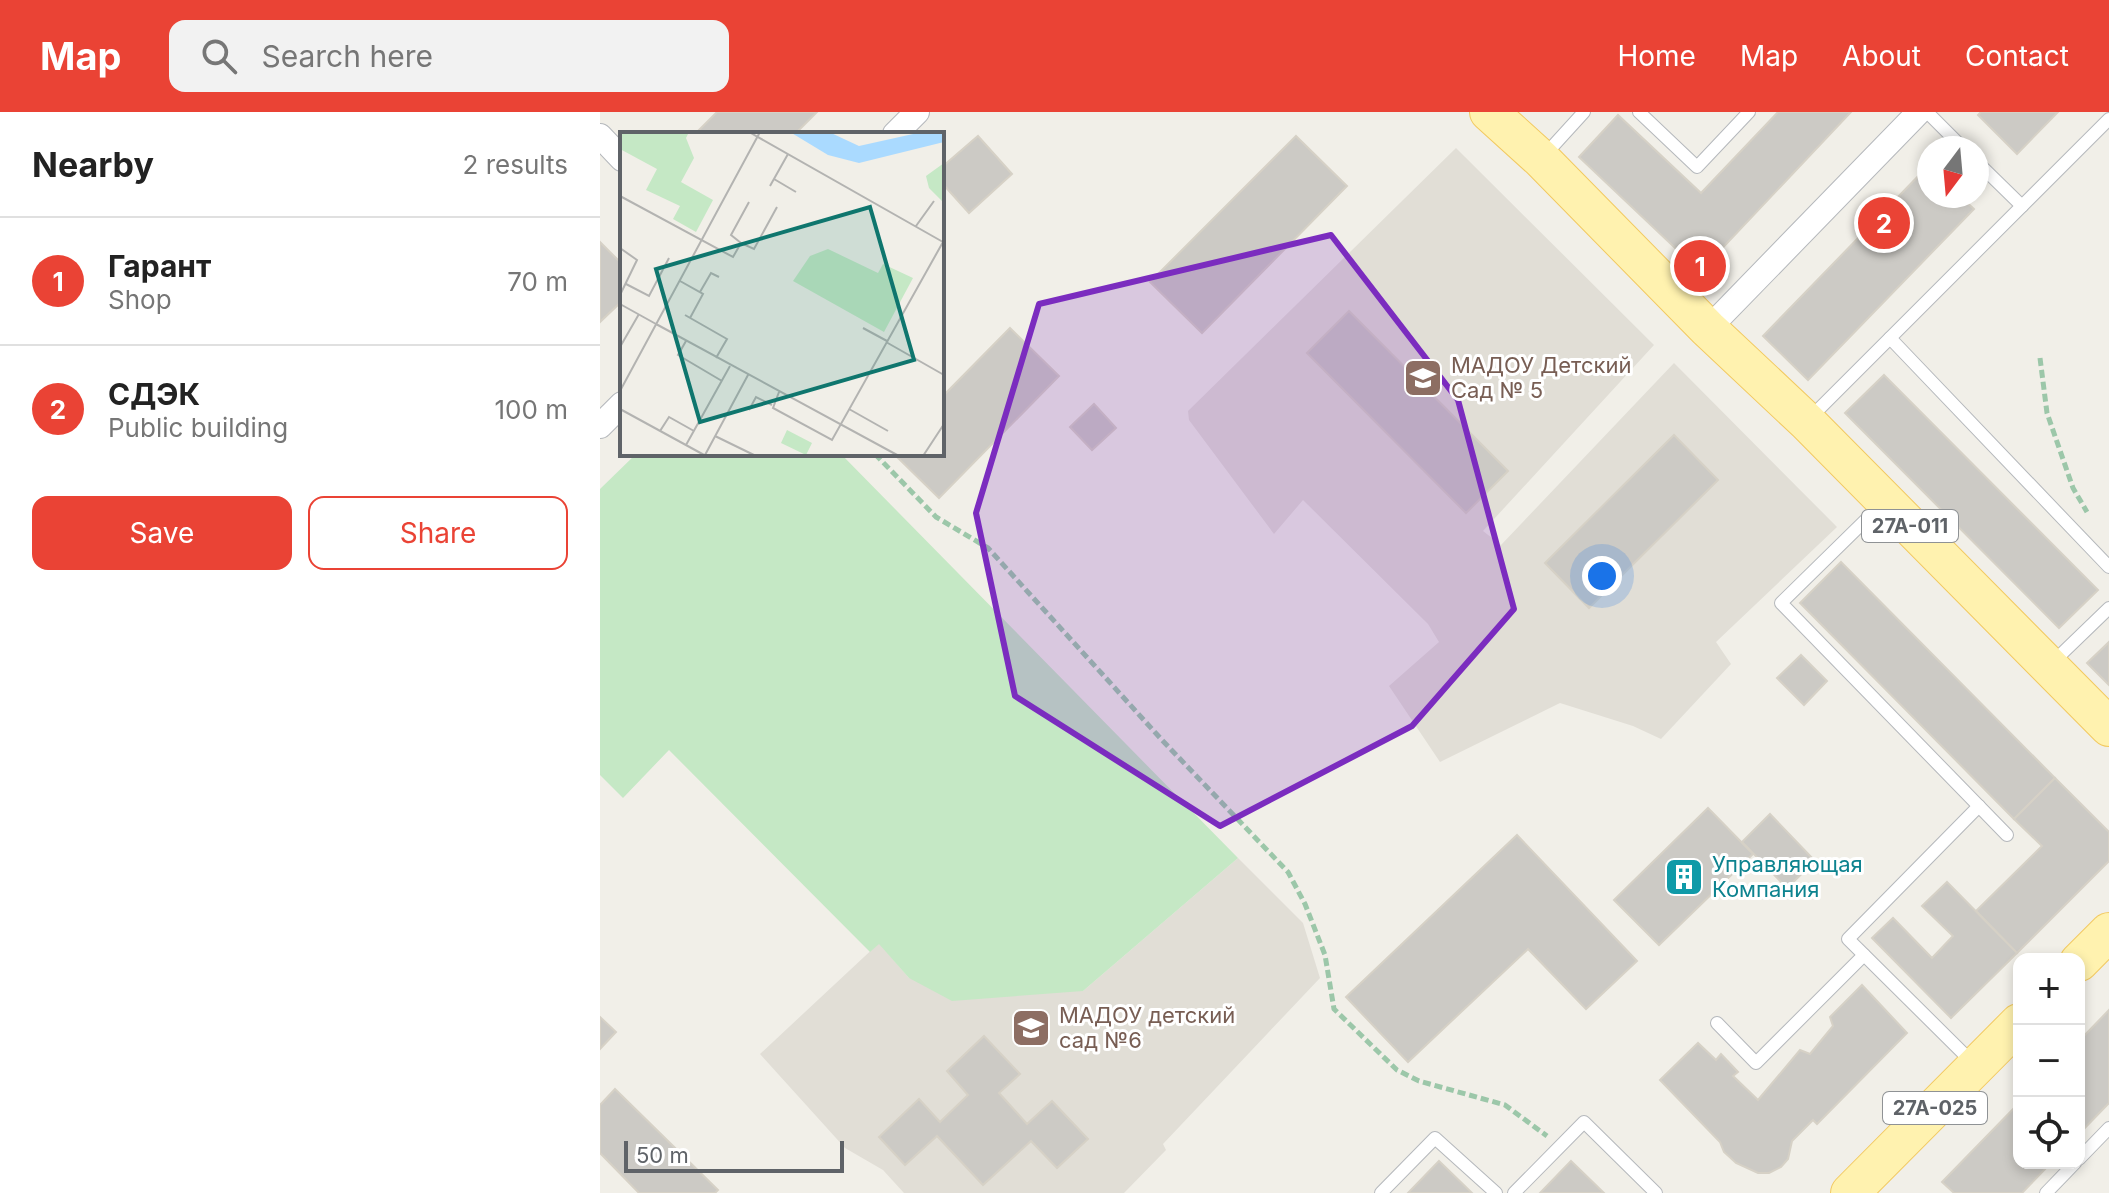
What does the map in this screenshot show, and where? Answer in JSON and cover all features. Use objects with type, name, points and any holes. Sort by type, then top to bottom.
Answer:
[{"type":"main road","name":"27А-011","points":[[1489,112],[1541,159],[1708,329],[1807,422],[2109,727]]},
{"type":"main road","points":[[2085,956],[2109,932]]},
{"type":"main road","name":"27А-025","points":[[1850,1193],[2017,1025]]},
{"type":"street","points":[[897,132],[917,112]]},
{"type":"street","points":[[1708,329],[1919,112]]},
{"type":"street","points":[[600,136],[620,157]]},
{"type":"street","points":[[600,426],[620,406]]},
{"type":"lane","points":[[1541,159],[1584,112]]},
{"type":"lane","points":[[1639,112],[1697,167],[1749,112]]},
{"type":"lane","points":[[1927,112],[1951,136]]},
{"type":"lane","points":[[1807,422],[2109,119]]},
{"type":"lane","points":[[1989,174],[2022,206]]},
{"type":"lane","points":[[1890,338],[2108,566]]},
{"type":"lane","points":[[1885,501],[1781,603],[2007,835]]},
{"type":"lane","points":[[2049,666],[2109,608]]},
{"type":"lane","points":[[1976,1066],[1848,939],[1979,806]]},
{"type":"lane","points":[[1717,1023],[1756,1063],[1864,955]]},
{"type":"lane","points":[[1514,1193],[1584,1122],[1656,1193]]},
{"type":"lane","points":[[2085,1153],[2109,1128]]},
{"type":"lane","points":[[1381,1193],[1435,1138],[1496,1193]]},
{"type":"lane","points":[[2046,1193],[2069,1169]]},
{"type":"path","points":[[2040,358],[2047,413],[2073,488],[2100,536],[2108,566]]},
{"type":"path","points":[[877,456],[936,517],[988,548],[1162,740],[1288,872],[1305,904],[1325,955],[1334,1009],[1397,1070],[1419,1081],[1505,1105],[1560,1146]]},
{"type":"highlighted area","points":[[1331,235],[1458,400],[1514,609],[1412,726],[1220,826],[1015,696],[976,513],[1039,304]]},
{"type":"shaded area","points":[[1456,148],[1654,345],[1483,531],[1501,545],[1674,363],[1837,527],[1716,642],[1731,664],[1661,739],[1633,726],[1560,703],[1440,762],[1389,686],[1439,642],[1428,624],[1303,500],[1274,534],[1189,420],[1188,411]]},
{"type":"shaded area","name":"МАДОУ детский сад №6","points":[[1238,858],[1303,923],[1320,978],[1163,1144],[1166,1150],[1124,1193],[904,1193],[883,1170],[845,1148],[760,1054],[879,943],[909,978],[1083,991]]},
{"type":"green space","points":[[634,456],[843,456],[1238,858],[1083,991],[952,1001],[909,978],[879,944],[870,952],[669,750],[623,798],[600,775],[600,489]]},
{"type":"building","points":[[717,112],[817,112],[797,132],[699,130]]},
{"type":"building","points":[[1778,112],[1851,112],[1714,257],[1700,266],[1691,263],[1579,157],[1618,115],[1701,193]]},
{"type":"building","points":[[1981,112],[2058,112],[2017,154],[1978,115]]},
{"type":"building","points":[[978,136],[1012,174],[969,213],[944,185],[944,165]]},
{"type":"building","points":[[1296,136],[1347,186],[1202,333],[1150,282]]},
{"type":"building","points":[[1917,177],[1917,208],[1974,209],[1808,380],[1763,336]]},
{"type":"building","points":[[600,242],[620,262],[620,303],[600,322]]},
{"type":"building","points":[[1349,311],[1508,471],[1466,513],[1307,353]]},
{"type":"building","points":[[1010,328],[1059,376],[939,498],[896,456],[944,456],[944,395]]},
{"type":"building","points":[[1884,375],[2098,590],[2059,628],[1845,413]]},
{"type":"building","points":[[1094,404],[1116,428],[1092,450],[1070,427]]},
{"type":"building","points":[[1674,435],[1718,480],[1589,608],[1545,563]]},
{"type":"building","points":[[1841,562],[2055,778],[2014,819],[1800,603]]},
{"type":"building","points":[[2109,642],[2109,685],[2087,663]]},
{"type":"building","points":[[1801,655],[1827,681],[1804,705],[1777,678]]},
{"type":"building","points":[[2055,778],[2109,832],[2109,861],[2017,953],[1976,911],[2042,846],[2014,819]]},
{"type":"building","name":"Управляющая Компания","points":[[1708,808],[1753,854],[1659,945],[1614,900]]},
{"type":"building","points":[[1770,814],[1815,861],[1787,888],[1742,842]]},
{"type":"building","points":[[1517,835],[1637,961],[1586,1009],[1528,949],[1408,1062],[1346,997]]},
{"type":"building","points":[[1947,882],[2017,953],[2013,953],[2013,957],[1951,1018],[1872,938],[1893,918],[1932,958],[1953,936],[1922,906]]},
{"type":"building","points":[[1862,985],[1907,1033],[1817,1124],[1813,1120],[1792,1141],[1788,1159],[1769,1173],[1758,1173],[1736,1163],[1660,1080],[1698,1043],[1716,1060],[1721,1054],[1738,1072],[1733,1076],[1758,1100],[1800,1050],[1810,1054],[1833,1026],[1830,1017]]},
{"type":"building","points":[[2109,1010],[2109,1103],[2085,1128],[2085,1097],[2085,1035]]},
{"type":"building","points":[[600,1017],[616,1032],[600,1049]]},
{"type":"building","points":[[984,1036],[1020,1074],[999,1093],[1027,1124],[1052,1101],[1088,1139],[1057,1168],[1031,1141],[983,1185],[937,1136],[905,1165],[879,1137],[919,1099],[940,1122],[968,1095],[947,1071]]},
{"type":"building","points":[[615,1089],[718,1190],[715,1193],[639,1193],[600,1153],[600,1105]]},
{"type":"building","points":[[2013,1109],[2013,1169],[2045,1169],[2022,1193],[1954,1193],[1942,1182]]},
{"type":"building","points":[[1439,1161],[1472,1193],[1408,1193]]},
{"type":"building","points":[[1571,1161],[1604,1193],[1540,1193]]},
{"type":"place","name":"СДЭК","points":[[1884,223]]},
{"type":"place","name":"Гарант","points":[[1700,266]]},
{"type":"place","name":"МАДОУ Детский Сад № 5","points":[[1423,378]]},
{"type":"place","name":"Управляющая Компания","points":[[1684,877]]},
{"type":"place","name":"МАДОУ детский сад №6","points":[[1031,1028]]}]
